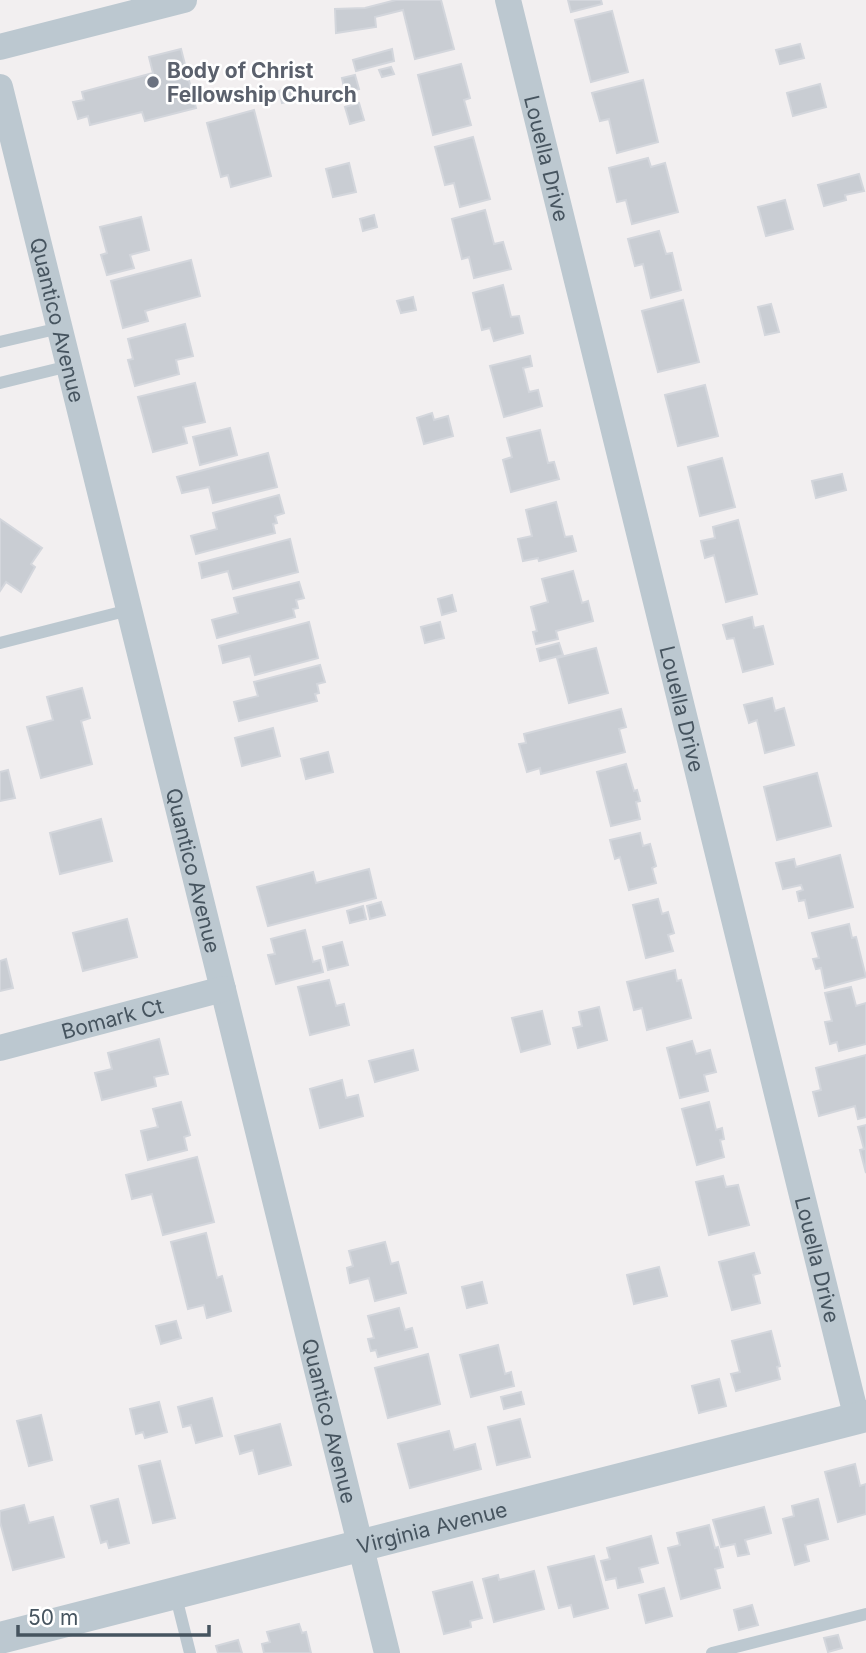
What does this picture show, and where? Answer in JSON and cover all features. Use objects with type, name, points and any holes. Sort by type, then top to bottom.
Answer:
[{"type":"street","points":[[0,47],[184,0]]},
{"type":"street","name":"Louella Drive","points":[[508,0],[862,1417]]},
{"type":"street","name":"Quantico Avenue","points":[[0,88],[387,1653]]},
{"type":"street","name":"Bomark Ct","points":[[0,1048],[223,989]]},
{"type":"street","name":"Virginia Avenue","points":[[0,1638],[862,1417]]},
{"type":"lane","points":[[0,342],[60,328]]},
{"type":"lane","points":[[0,383],[69,366]]},
{"type":"lane","points":[[0,643],[129,610]]},
{"type":"lane","points":[[175,1593],[190,1653]]},
{"type":"lane","points":[[712,1653],[866,1614]]},
{"type":"building","points":[[396,0],[441,0],[454,49],[415,59],[403,10],[375,17],[376,27],[336,33],[335,9],[365,8]]},
{"type":"building","points":[[568,0],[601,0],[602,4],[571,12]]},
{"type":"building","points":[[612,11],[628,72],[591,82],[575,20]]},
{"type":"building","points":[[800,44],[804,58],[780,64],[776,50]]},
{"type":"building","name":"Body of Christ Fellowship Church","points":[[181,49],[196,108],[145,121],[142,112],[90,125],[88,116],[78,119],[73,102],[84,100],[82,92],[153,73],[149,57]]},
{"type":"building","points":[[392,49],[394,61],[356,71],[353,60]]},
{"type":"building","points":[[461,64],[470,98],[464,100],[471,125],[433,135],[418,75]]},
{"type":"building","points":[[391,67],[394,74],[382,77],[379,70]]},
{"type":"building","points":[[355,75],[359,89],[345,93],[342,78]]},
{"type":"building","points":[[643,80],[658,142],[617,153],[609,119],[600,121],[592,93]]},
{"type":"building","points":[[820,84],[826,107],[793,116],[787,93]]},
{"type":"building","points":[[301,85],[304,97],[282,103],[279,91]]},
{"type":"building","points":[[359,103],[364,120],[350,124],[345,107]]},
{"type":"building","points":[[254,110],[271,176],[231,187],[228,175],[221,177],[207,123]]},
{"type":"building","points":[[473,137],[490,199],[460,207],[454,183],[445,185],[435,147]]},
{"type":"building","points":[[648,158],[651,167],[665,163],[678,212],[632,224],[626,200],[617,202],[609,168]]},
{"type":"building","points":[[349,163],[356,192],[333,197],[326,169]]},
{"type":"building","points":[[859,174],[864,191],[845,195],[846,200],[824,206],[818,185]]},
{"type":"building","points":[[785,200],[793,229],[766,236],[758,207]]},
{"type":"building","points":[[485,210],[494,244],[503,242],[511,269],[474,278],[469,257],[462,259],[452,219]]},
{"type":"building","points":[[374,215],[377,227],[363,231],[360,219]]},
{"type":"building","points":[[141,217],[149,250],[130,255],[134,268],[107,275],[101,255],[107,253],[100,227]]},
{"type":"building","points":[[659,231],[666,254],[672,253],[681,290],[651,298],[643,264],[635,266],[628,239]]},
{"type":"building","points":[[191,260],[200,296],[145,311],[148,321],[123,328],[111,281]]},
{"type":"building","points":[[503,285],[511,317],[519,316],[523,333],[494,341],[490,328],[482,330],[473,293]]},
{"type":"building","points":[[413,297],[416,310],[401,313],[397,301]]},
{"type":"building","points":[[683,300],[699,362],[658,372],[642,311]]},
{"type":"building","points":[[771,304],[779,332],[765,335],[758,307]]},
{"type":"building","points":[[185,324],[193,356],[176,360],[179,374],[135,386],[128,360],[133,359],[128,339]]},
{"type":"building","points":[[530,356],[532,366],[523,368],[529,392],[538,390],[542,406],[504,417],[490,366]]},
{"type":"building","points":[[195,383],[205,422],[183,427],[187,443],[153,452],[138,397]]},
{"type":"building","points":[[705,385],[718,436],[678,446],[665,395]]},
{"type":"building","points":[[432,413],[434,420],[448,416],[453,436],[424,444],[417,418]]},
{"type":"building","points":[[230,428],[237,455],[200,465],[193,437]]},
{"type":"building","points":[[540,430],[548,463],[554,462],[559,479],[511,492],[503,460],[512,457],[507,438]]},
{"type":"building","points":[[268,453],[277,487],[213,503],[209,487],[182,493],[177,477]]},
{"type":"building","points":[[722,458],[735,507],[700,516],[688,467]]},
{"type":"building","points":[[842,474],[846,490],[816,498],[812,481]]},
{"type":"building","points":[[279,495],[284,513],[275,516],[275,533],[196,554],[191,536],[217,529],[213,513]]},
{"type":"building","points":[[556,502],[565,537],[572,536],[576,551],[539,561],[538,558],[523,561],[518,539],[532,536],[526,510]]},
{"type":"building","points":[[0,519],[42,548],[31,564],[35,567],[21,592],[6,582],[0,591]]},
{"type":"building","points":[[738,520],[757,594],[726,602],[714,555],[705,558],[701,541],[715,538],[713,527]]},
{"type":"building","points":[[290,539],[298,572],[233,589],[228,571],[202,578],[199,563]]},
{"type":"building","points":[[573,571],[582,603],[588,601],[593,621],[556,631],[558,639],[536,644],[533,632],[537,631],[531,607],[548,602],[542,579]]},
{"type":"building","points":[[299,582],[304,598],[296,600],[298,608],[293,609],[295,617],[217,638],[212,620],[238,613],[234,598]]},
{"type":"building","points":[[452,595],[456,611],[442,615],[438,599]]},
{"type":"building","points":[[752,617],[754,628],[763,626],[773,664],[743,672],[734,638],[727,639],[723,625]]},
{"type":"building","points":[[309,622],[318,658],[255,675],[250,656],[223,663],[219,646]]},
{"type":"building","points":[[440,622],[444,638],[425,643],[421,627]]},
{"type":"building","points":[[559,643],[563,655],[540,661],[537,649]]},
{"type":"building","points":[[596,648],[608,693],[569,703],[557,658]]},
{"type":"building","points":[[320,665],[325,682],[317,684],[317,701],[239,721],[234,702],[258,696],[254,682]]},
{"type":"building","points":[[82,688],[90,718],[81,721],[92,764],[41,778],[27,727],[53,720],[47,697]]},
{"type":"building","points":[[772,698],[775,711],[784,708],[794,745],[765,753],[757,720],[749,723],[744,705]]},
{"type":"building","points":[[621,709],[626,727],[619,729],[625,752],[541,774],[540,768],[527,772],[519,744],[526,743],[524,734]]},
{"type":"building","points":[[273,728],[280,756],[242,766],[235,738]]},
{"type":"building","points":[[328,752],[333,772],[306,779],[301,759]]},
{"type":"building","points":[[626,764],[640,801],[636,802],[640,819],[611,826],[597,772]]},
{"type":"building","points":[[8,770],[15,798],[0,801],[0,772]]},
{"type":"building","points":[[817,773],[831,826],[777,840],[764,787]]},
{"type":"building","points":[[101,819],[112,861],[60,874],[50,833]]},
{"type":"building","points":[[640,833],[643,846],[650,844],[656,866],[652,868],[656,883],[629,890],[620,857],[615,859],[610,840]]},
{"type":"building","points":[[840,855],[853,907],[809,918],[805,900],[799,901],[797,892],[803,890],[801,885],[783,889],[776,863],[794,859],[796,867]]},
{"type":"building","points":[[369,869],[376,898],[268,926],[257,887],[313,872],[316,883]]},
{"type":"building","points":[[658,899],[662,914],[668,912],[674,933],[668,935],[673,951],[646,958],[633,905]]},
{"type":"building","points":[[381,902],[385,915],[370,919],[367,906]]},
{"type":"building","points":[[363,906],[366,919],[350,923],[347,911]]},
{"type":"building","points":[[127,919],[137,957],[83,971],[73,933]]},
{"type":"building","points":[[849,924],[852,938],[856,937],[866,977],[825,988],[821,968],[816,969],[813,959],[819,958],[812,933]]},
{"type":"building","points":[[305,930],[313,962],[320,960],[323,972],[276,984],[268,955],[275,954],[271,939]]},
{"type":"building","points":[[342,942],[348,965],[328,970],[323,947]]},
{"type":"building","points":[[6,959],[13,988],[0,991],[0,961]]},
{"type":"building","points":[[675,970],[677,981],[681,980],[691,1018],[647,1030],[642,1008],[634,1010],[627,982]]},
{"type":"building","points":[[329,980],[336,1006],[344,1004],[349,1025],[310,1035],[298,987]]},
{"type":"building","points":[[851,987],[856,1006],[866,1003],[866,1044],[839,1051],[837,1042],[830,1044],[825,1022],[832,1021],[825,993]]},
{"type":"building","points":[[599,1007],[607,1040],[578,1048],[573,1028],[582,1026],[579,1012]]},
{"type":"building","points":[[542,1011],[550,1044],[521,1052],[512,1018]]},
{"type":"building","points":[[159,1039],[168,1074],[154,1077],[156,1086],[102,1100],[95,1073],[112,1069],[108,1053]]},
{"type":"building","points":[[692,1041],[696,1054],[710,1050],[716,1072],[704,1075],[708,1091],[680,1098],[667,1048]]},
{"type":"building","points":[[413,1050],[418,1070],[375,1082],[369,1061]]},
{"type":"building","points":[[866,1055],[866,1117],[858,1119],[855,1106],[819,1116],[813,1092],[821,1090],[816,1068]]},
{"type":"building","points":[[342,1080],[346,1098],[358,1095],[363,1116],[320,1128],[310,1089]]},
{"type":"building","points":[[181,1102],[190,1135],[184,1137],[187,1150],[148,1160],[141,1131],[158,1127],[153,1109]]},
{"type":"building","points":[[709,1102],[716,1130],[722,1128],[724,1139],[720,1140],[724,1157],[697,1165],[682,1109]]},
{"type":"building","points":[[866,1125],[866,1173],[860,1150],[864,1149],[858,1127]]},
{"type":"building","points":[[197,1157],[214,1222],[163,1235],[152,1194],[132,1199],[126,1175]]},
{"type":"building","points":[[723,1176],[726,1187],[738,1185],[749,1225],[709,1235],[696,1182]]},
{"type":"building","points":[[206,1233],[217,1278],[222,1276],[231,1311],[207,1318],[204,1305],[188,1309],[171,1242]]},
{"type":"building","points":[[385,1242],[391,1264],[398,1262],[406,1293],[375,1301],[369,1278],[350,1283],[347,1268],[353,1266],[349,1251]]},
{"type":"building","points":[[754,1253],[760,1273],[753,1275],[760,1303],[732,1310],[719,1262]]},
{"type":"building","points":[[659,1267],[667,1296],[634,1304],[627,1275]]},
{"type":"building","points":[[482,1282],[487,1303],[467,1308],[462,1287]]},
{"type":"building","points":[[399,1308],[405,1330],[412,1328],[417,1347],[378,1357],[376,1350],[371,1351],[368,1339],[374,1338],[368,1316]]},
{"type":"building","points":[[176,1321],[181,1338],[161,1344],[156,1326]]},
{"type":"building","points":[[771,1331],[780,1366],[777,1367],[780,1379],[736,1391],[731,1374],[740,1372],[732,1341]]},
{"type":"building","points":[[498,1345],[505,1374],[511,1372],[514,1386],[471,1397],[460,1355]]},
{"type":"building","points":[[428,1354],[440,1404],[388,1418],[375,1368]]},
{"type":"building","points":[[719,1379],[726,1406],[699,1413],[692,1386]]},
{"type":"building","points":[[521,1392],[524,1404],[504,1409],[501,1397]]},
{"type":"building","points":[[212,1398],[222,1436],[196,1443],[191,1425],[183,1427],[178,1407]]},
{"type":"building","points":[[159,1402],[167,1432],[145,1438],[143,1432],[136,1434],[130,1409]]},
{"type":"building","points":[[41,1415],[52,1460],[29,1466],[17,1421]]},
{"type":"building","points":[[520,1419],[530,1457],[497,1465],[488,1427]]},
{"type":"building","points":[[280,1424],[291,1465],[259,1474],[253,1450],[240,1454],[235,1436]]},
{"type":"building","points":[[449,1431],[454,1450],[475,1444],[481,1469],[410,1488],[398,1444]]},
{"type":"building","points":[[160,1461],[175,1518],[153,1523],[139,1466]]},
{"type":"building","points":[[855,1464],[860,1486],[866,1484],[866,1514],[838,1522],[825,1472]]},
{"type":"building","points":[[118,1499],[129,1543],[109,1548],[107,1541],[101,1543],[91,1506]]},
{"type":"building","points":[[818,1499],[828,1539],[805,1545],[809,1561],[795,1565],[783,1519],[794,1516],[792,1506]]},
{"type":"building","points":[[24,1505],[29,1523],[53,1517],[64,1557],[13,1570],[0,1522],[0,1511]]},
{"type":"building","points":[[764,1507],[771,1533],[745,1540],[749,1554],[738,1556],[735,1544],[721,1547],[713,1520]]},
{"type":"building","points":[[709,1525],[723,1567],[715,1569],[720,1588],[681,1599],[668,1548],[680,1545],[677,1533]]},
{"type":"building","points":[[651,1536],[658,1563],[639,1568],[643,1582],[618,1588],[616,1578],[606,1580],[601,1561],[610,1559],[607,1548]]},
{"type":"building","points":[[594,1556],[608,1608],[574,1617],[571,1605],[559,1608],[548,1567]]},
{"type":"building","points":[[534,1571],[544,1609],[494,1622],[483,1579],[498,1575],[499,1580]]},
{"type":"building","points":[[472,1582],[482,1618],[470,1621],[471,1627],[444,1634],[433,1592]]},
{"type":"building","points":[[664,1588],[672,1616],[646,1623],[639,1595]]},
{"type":"building","points":[[752,1605],[758,1625],[739,1630],[734,1610]]},
{"type":"building","points":[[299,1624],[302,1633],[306,1632],[311,1653],[264,1653],[262,1644],[270,1642],[267,1632]]},
{"type":"building","points":[[838,1635],[842,1648],[828,1652],[824,1638]]},
{"type":"building","points":[[238,1640],[242,1653],[218,1653],[216,1646]]},
{"type":"place","name":"Body of Christ Fellowship Church","points":[[153,82]]}]
